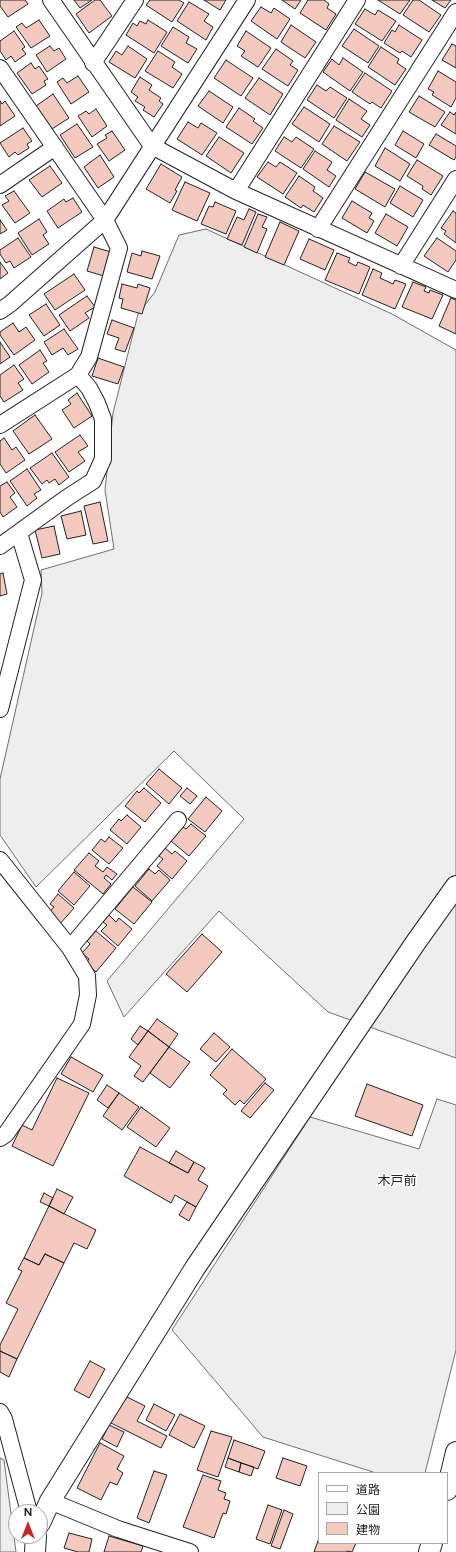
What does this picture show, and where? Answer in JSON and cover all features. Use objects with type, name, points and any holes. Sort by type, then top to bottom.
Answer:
[{"type":"street","points":[[51,0],[93,63],[152,146],[236,191],[456,290]]},
{"type":"street","points":[[93,63],[135,0]]},
{"type":"street","points":[[0,311],[10,304],[105,220],[247,0]]},
{"type":"street","points":[[236,191],[356,0]]},
{"type":"street","points":[[318,229],[456,12]]},
{"type":"street","points":[[0,68],[5,85],[55,147],[105,220],[119,248],[89,357],[78,375],[0,425]]},
{"type":"street","points":[[0,185],[55,147]]},
{"type":"street","points":[[401,266],[456,179]]},
{"type":"street","points":[[0,546],[68,497],[93,481],[103,459],[102,419],[97,403],[89,388],[78,375]]},
{"type":"street","points":[[0,709],[33,580],[19,533]]},
{"type":"street","points":[[70,948],[178,820]]},
{"type":"street","points":[[0,860],[70,948],[86,976],[88,995],[82,1024],[6,1134],[0,1138]]},
{"type":"street","points":[[48,1505],[195,1268],[411,948],[456,886]]},
{"type":"street","points":[[0,1412],[4,1419],[27,1504]]},
{"type":"street","points":[[448,1486],[456,1452]]},
{"type":"street","points":[[50,1501],[118,1529],[190,1552]]},
{"type":"green space","points":[[206,229],[392,314],[456,350],[456,1058],[328,1012],[219,911],[124,1017],[107,981],[244,819],[174,751],[36,887],[0,835],[0,779],[42,593],[41,570],[114,549],[105,490],[113,413],[138,314],[155,292],[179,235]]},
{"type":"green space","points":[[437,1099],[456,1105],[456,1350],[425,1472],[373,1472],[263,1437],[172,1330],[310,1117],[419,1149]]},
{"type":"green space","points":[[0,1458],[4,1460],[10,1504],[8,1504],[8,1544],[15,1544],[16,1552],[0,1552]]},
{"type":"building","points":[[0,0],[25,0],[28,4],[8,17],[0,6]]},
{"type":"building","points":[[74,0],[92,0],[80,8]]},
{"type":"building","points":[[95,0],[100,0],[112,16],[89,33],[76,14]]},
{"type":"building","points":[[150,0],[179,0],[184,3],[172,22],[146,5]]},
{"type":"building","points":[[204,0],[226,0],[220,10]]},
{"type":"building","points":[[282,0],[301,0],[295,9]]},
{"type":"building","points":[[308,0],[324,0],[329,4],[327,8],[336,14],[326,30],[300,13]]},
{"type":"building","points":[[378,0],[410,0],[400,14]]},
{"type":"building","points":[[413,0],[419,0],[441,15],[429,32],[403,15]]},
{"type":"building","points":[[432,0],[451,0],[445,8]]},
{"type":"building","points":[[189,2],[209,14],[204,21],[213,27],[206,40],[177,21]]},
{"type":"building","points":[[261,7],[271,13],[274,8],[290,19],[277,39],[251,21]]},
{"type":"building","points":[[365,9],[375,15],[378,10],[396,21],[382,41],[355,24]]},
{"type":"building","points":[[39,20],[50,36],[31,48],[16,27],[22,23],[26,28]]},
{"type":"building","points":[[148,20],[167,32],[154,53],[126,35],[133,23],[137,26],[140,21],[146,24]]},
{"type":"building","points":[[291,25],[316,42],[305,58],[281,42]]},
{"type":"building","points":[[399,25],[422,40],[411,57],[402,51],[400,53],[384,43],[392,30],[395,32]]},
{"type":"building","points":[[173,27],[189,37],[186,43],[197,49],[188,63],[161,46]]},
{"type":"building","points":[[354,29],[379,46],[368,63],[342,46]]},
{"type":"building","points":[[14,31],[25,47],[22,49],[26,54],[15,62],[11,56],[6,60],[0,51],[0,41]]},
{"type":"building","points":[[246,31],[271,48],[258,67],[241,56],[245,51],[237,46]]},
{"type":"building","points":[[452,44],[456,46],[456,68],[442,60]]},
{"type":"building","points":[[50,46],[54,51],[59,48],[66,59],[47,72],[36,55]]},
{"type":"building","points":[[128,46],[147,59],[135,78],[109,62],[116,51],[122,55]]},
{"type":"building","points":[[381,47],[399,59],[397,63],[406,69],[395,85],[368,67]]},
{"type":"building","points":[[276,49],[293,61],[290,65],[298,70],[288,86],[262,69]]},
{"type":"building","points":[[158,51],[175,62],[172,67],[182,74],[173,88],[145,71]]},
{"type":"building","points":[[343,58],[363,72],[350,91],[323,72],[332,59],[339,65]]},
{"type":"building","points":[[226,60],[253,78],[241,96],[214,78]]},
{"type":"building","points":[[31,63],[35,69],[39,66],[48,79],[44,81],[46,85],[32,94],[17,73]]},
{"type":"building","points":[[438,71],[456,82],[456,98],[451,107],[432,95],[434,92],[428,89]]},
{"type":"building","points":[[365,73],[392,91],[381,108],[372,102],[370,104],[352,92]]},
{"type":"building","points":[[78,76],[89,92],[71,104],[57,82],[63,78],[67,83]]},
{"type":"building","points":[[140,77],[152,85],[149,90],[161,98],[159,101],[163,104],[154,117],[143,110],[145,107],[135,101],[138,97],[131,92]]},
{"type":"building","points":[[259,78],[283,94],[270,115],[245,98]]},
{"type":"building","points":[[317,85],[326,91],[330,87],[347,98],[334,118],[307,100]]},
{"type":"building","points":[[209,91],[233,107],[223,123],[198,106]]},
{"type":"building","points":[[53,94],[69,118],[52,129],[36,106]]},
{"type":"building","points":[[419,96],[445,112],[435,127],[409,112]]},
{"type":"building","points":[[349,99],[367,111],[361,119],[370,125],[362,137],[336,120]]},
{"type":"building","points":[[0,101],[2,104],[5,101],[15,116],[0,126]]},
{"type":"building","points":[[304,107],[330,124],[319,142],[292,124]]},
{"type":"building","points":[[239,108],[255,119],[253,121],[263,128],[252,144],[226,127]]},
{"type":"building","points":[[96,109],[107,126],[92,137],[78,116],[86,111],[89,114]]},
{"type":"building","points":[[450,112],[454,115],[456,112],[456,134],[441,125]]},
{"type":"building","points":[[188,122],[198,128],[201,123],[217,133],[202,155],[177,139]]},
{"type":"building","points":[[77,124],[93,147],[75,158],[60,135]]},
{"type":"building","points":[[334,126],[360,142],[347,161],[322,144]]},
{"type":"building","points":[[23,128],[32,141],[27,144],[29,148],[18,155],[15,152],[9,157],[0,143]]},
{"type":"building","points":[[112,131],[125,150],[109,161],[97,144],[107,138],[105,135]]},
{"type":"building","points":[[403,131],[424,144],[416,158],[395,145]]},
{"type":"building","points":[[436,134],[456,146],[456,157],[454,160],[429,145]]},
{"type":"building","points":[[219,137],[244,153],[231,173],[206,156]]},
{"type":"building","points":[[284,137],[292,142],[296,137],[314,149],[301,168],[275,151]]},
{"type":"building","points":[[385,148],[410,164],[400,181],[375,166]]},
{"type":"building","points":[[315,151],[332,162],[327,170],[336,176],[329,187],[303,169]]},
{"type":"building","points":[[100,155],[114,177],[98,188],[84,167]]},
{"type":"building","points":[[417,160],[443,176],[431,195],[422,189],[423,186],[407,176]]},
{"type":"building","points":[[268,162],[276,167],[280,162],[297,173],[283,194],[257,177]]},
{"type":"building","points":[[161,164],[182,177],[175,190],[177,191],[170,203],[146,189]]},
{"type":"building","points":[[50,166],[62,183],[42,197],[29,180]]},
{"type":"building","points":[[365,172],[395,189],[385,207],[355,189]]},
{"type":"building","points":[[299,176],[315,187],[313,191],[323,198],[314,212],[303,205],[301,208],[285,197]]},
{"type":"building","points":[[185,182],[210,193],[197,221],[172,210]]},
{"type":"building","points":[[400,186],[423,200],[413,217],[390,203]]},
{"type":"building","points":[[14,191],[30,213],[15,223],[2,205],[9,201],[5,196]]},
{"type":"building","points":[[73,198],[82,212],[58,228],[47,211],[64,199],[66,202]]},
{"type":"building","points":[[352,201],[372,213],[369,218],[374,221],[367,233],[342,218]]},
{"type":"building","points":[[215,202],[236,211],[226,234],[201,224],[209,206],[213,207]]},
{"type":"building","points":[[249,209],[256,212],[242,245],[227,239],[237,217],[244,220]]},
{"type":"building","points":[[453,211],[456,213],[456,243],[444,234],[446,231],[441,228]]},
{"type":"building","points":[[258,214],[267,217],[262,227],[267,229],[257,253],[244,247]]},
{"type":"building","points":[[386,214],[408,227],[397,246],[375,233]]},
{"type":"building","points":[[39,219],[47,232],[43,235],[49,244],[32,255],[18,233]]},
{"type":"building","points":[[0,220],[7,230],[0,234]]},
{"type":"building","points":[[280,222],[299,231],[284,265],[265,257]]},
{"type":"building","points":[[18,238],[31,257],[14,268],[10,261],[6,263],[0,254],[0,250]]},
{"type":"building","points":[[437,238],[456,251],[456,260],[448,272],[424,256]]},
{"type":"building","points":[[309,239],[334,250],[325,270],[300,259]]},
{"type":"building","points":[[94,247],[111,252],[104,276],[87,271]]},
{"type":"building","points":[[142,251],[160,256],[152,279],[127,272],[132,253],[141,256]]},
{"type":"building","points":[[337,253],[350,258],[348,262],[356,266],[358,262],[370,267],[359,294],[325,280]]},
{"type":"building","points":[[0,262],[8,273],[0,279]]},
{"type":"building","points":[[373,269],[382,273],[380,278],[393,284],[395,280],[406,284],[395,309],[362,295]]},
{"type":"building","points":[[74,274],[85,290],[55,310],[44,294]]},
{"type":"building","points":[[413,282],[426,287],[424,291],[429,293],[430,290],[443,295],[432,319],[402,307]]},
{"type":"building","points":[[122,284],[137,288],[138,284],[150,288],[142,314],[121,308],[123,299],[119,298]]},
{"type":"building","points":[[87,296],[95,307],[85,313],[89,318],[70,331],[59,315]]},
{"type":"building","points":[[451,298],[456,300],[456,334],[439,326]]},
{"type":"building","points":[[46,304],[60,325],[44,336],[29,315]]},
{"type":"building","points":[[112,320],[134,328],[125,352],[115,349],[119,338],[107,334]]},
{"type":"building","points":[[13,323],[19,332],[26,327],[35,340],[14,355],[0,335],[0,332]]},
{"type":"building","points":[[64,329],[78,349],[68,355],[63,348],[52,355],[44,342]]},
{"type":"building","points":[[0,342],[10,357],[0,364]]},
{"type":"building","points":[[40,350],[47,361],[43,363],[49,372],[32,384],[19,365]]},
{"type":"building","points":[[98,358],[124,367],[118,384],[92,376]]},
{"type":"building","points":[[14,365],[24,379],[18,383],[23,390],[4,402],[0,396],[0,375]]},
{"type":"building","points":[[77,393],[92,416],[74,428],[62,410],[71,404],[68,400]]},
{"type":"building","points":[[35,415],[52,439],[29,454],[13,431]]},
{"type":"building","points":[[80,435],[88,446],[78,452],[85,461],[69,472],[55,452]]},
{"type":"building","points":[[4,438],[12,450],[16,447],[25,460],[6,473],[0,464],[0,441]]},
{"type":"building","points":[[52,453],[69,477],[59,485],[55,479],[49,483],[47,480],[42,484],[30,468]]},
{"type":"building","points":[[27,469],[41,490],[34,494],[37,498],[27,506],[10,481]]},
{"type":"building","points":[[7,482],[15,493],[10,497],[17,507],[3,517],[0,512],[0,486]]},
{"type":"building","points":[[100,502],[108,541],[93,544],[84,506]]},
{"type":"building","points":[[81,511],[86,535],[67,539],[61,516]]},
{"type":"building","points":[[54,526],[60,554],[42,558],[35,530]]},
{"type":"building","points":[[3,573],[7,594],[0,596],[0,574]]},
{"type":"building","points":[[159,769],[182,788],[169,804],[146,784]]},
{"type":"building","points":[[144,788],[161,803],[145,822],[125,806],[137,791],[139,793]]},
{"type":"building","points":[[187,788],[197,796],[190,804],[180,796]]},
{"type":"building","points":[[206,797],[222,811],[205,832],[188,819]]},
{"type":"building","points":[[127,815],[141,827],[127,844],[110,830],[119,819],[121,821]]},
{"type":"building","points":[[191,824],[206,836],[189,856],[171,841],[183,827],[186,829]]},
{"type":"building","points":[[109,837],[123,848],[109,864],[92,850],[101,839],[105,842]]},
{"type":"building","points":[[165,848],[172,854],[175,851],[187,861],[172,879],[157,866],[163,859],[159,856]]},
{"type":"building","points":[[89,853],[99,861],[95,866],[103,872],[107,867],[117,874],[112,880],[106,875],[104,878],[111,884],[103,894],[74,870]]},
{"type":"building","points":[[149,869],[155,874],[159,870],[170,880],[152,901],[135,886]]},
{"type":"building","points":[[74,872],[90,886],[74,905],[58,891]]},
{"type":"building","points":[[133,887],[152,902],[134,924],[115,909]]},
{"type":"building","points":[[58,894],[74,908],[59,925],[47,915],[54,907],[50,904]]},
{"type":"building","points":[[109,915],[116,922],[119,918],[132,929],[118,946],[101,931],[107,925],[103,922]]},
{"type":"building","points":[[96,931],[116,948],[96,972],[86,963],[89,959],[82,953],[90,944],[87,941]]},
{"type":"building","points":[[202,934],[222,952],[187,992],[166,974]]},
{"type":"building","points":[[157,1019],[178,1034],[169,1047],[148,1031]]},
{"type":"building","points":[[140,1026],[148,1031],[138,1045],[131,1039]]},
{"type":"building","points":[[148,1031],[169,1047],[143,1082],[134,1076],[141,1066],[129,1057]]},
{"type":"building","points":[[214,1033],[230,1047],[216,1062],[200,1049]]},
{"type":"building","points":[[169,1047],[190,1062],[170,1088],[150,1073]]},
{"type":"building","points":[[232,1049],[266,1079],[244,1104],[240,1100],[235,1105],[223,1094],[227,1090],[210,1075]]},
{"type":"building","points":[[71,1057],[103,1075],[93,1092],[61,1074]]},
{"type":"building","points":[[57,1078],[89,1093],[53,1166],[12,1146],[22,1125],[32,1130]]},
{"type":"building","points":[[265,1083],[274,1090],[250,1118],[241,1111]]},
{"type":"building","points":[[367,1084],[423,1105],[412,1136],[355,1116]]},
{"type":"building","points":[[107,1085],[119,1093],[108,1108],[97,1100]]},
{"type":"building","points":[[119,1093],[139,1107],[122,1130],[103,1116]]},
{"type":"building","points":[[141,1107],[170,1128],[156,1147],[127,1127]]},
{"type":"building","points":[[140,1147],[188,1173],[194,1162],[205,1168],[198,1180],[208,1186],[196,1207],[175,1195],[171,1203],[124,1176]]},
{"type":"building","points":[[176,1151],[194,1162],[188,1173],[169,1163]]},
{"type":"building","points":[[57,1189],[73,1197],[64,1214],[49,1206]]},
{"type":"building","points":[[44,1193],[53,1198],[49,1206],[40,1202]]},
{"type":"building","points":[[187,1202],[196,1207],[189,1221],[179,1215]]},
{"type":"building","points":[[49,1206],[96,1230],[87,1249],[74,1243],[64,1263],[45,1254],[39,1265],[24,1258]]},
{"type":"building","points":[[45,1254],[64,1263],[17,1359],[0,1351],[0,1345],[18,1309],[6,1303],[22,1271],[18,1269],[24,1258],[39,1265]]},
{"type":"building","points":[[0,1351],[17,1359],[9,1377],[0,1372]]},
{"type":"building","points":[[90,1361],[105,1369],[89,1398],[74,1390]]},
{"type":"building","points":[[123,1395],[145,1406],[137,1421],[167,1436],[161,1448],[109,1422]]},
{"type":"building","points":[[154,1404],[175,1415],[166,1431],[146,1420]]},
{"type":"building","points":[[180,1414],[205,1426],[194,1448],[169,1435]]},
{"type":"building","points":[[109,1425],[124,1432],[117,1447],[102,1439]]},
{"type":"building","points":[[211,1431],[232,1437],[218,1477],[197,1470]]},
{"type":"building","points":[[234,1440],[265,1451],[258,1469],[228,1458]]},
{"type":"building","points":[[100,1443],[124,1456],[117,1469],[123,1473],[117,1485],[110,1482],[101,1500],[77,1488]]},
{"type":"building","points":[[228,1458],[241,1463],[239,1472],[225,1467]]},
{"type":"building","points":[[283,1458],[307,1466],[300,1486],[276,1478]]},
{"type":"building","points":[[241,1463],[254,1467],[251,1476],[239,1472]]},
{"type":"building","points":[[154,1471],[167,1475],[149,1523],[137,1518]]},
{"type":"building","points":[[203,1475],[221,1481],[218,1490],[226,1493],[224,1499],[230,1501],[226,1514],[223,1513],[214,1538],[183,1527]]},
{"type":"building","points":[[268,1505],[282,1510],[270,1544],[256,1539]]},
{"type":"building","points":[[284,1510],[293,1514],[280,1549],[271,1546]]},
{"type":"building","points":[[69,1533],[92,1539],[89,1552],[78,1552],[64,1548]]},
{"type":"building","points":[[109,1536],[143,1546],[141,1552],[104,1552]]},
{"type":"building","points":[[318,1541],[318,1544],[356,1544],[352,1552],[314,1552]]},
{"type":"district","name":"木戸前","points":[[397,1181]]}]
